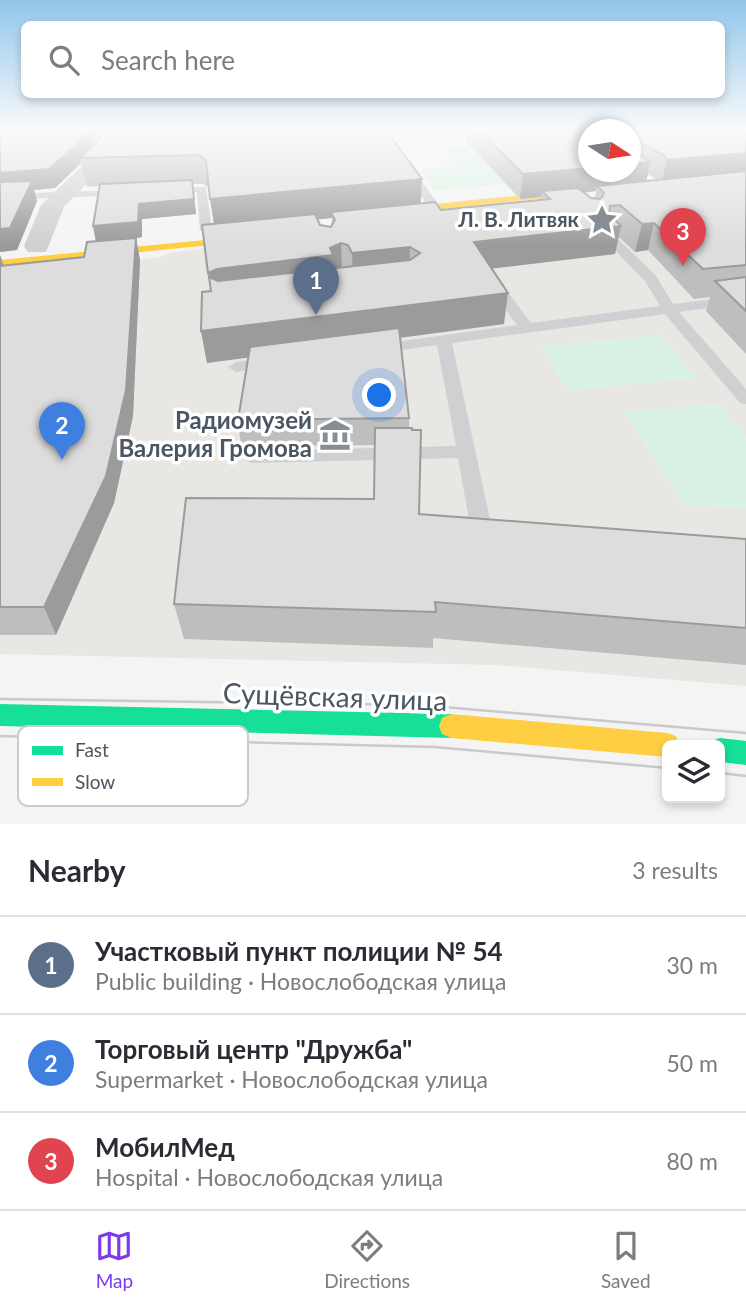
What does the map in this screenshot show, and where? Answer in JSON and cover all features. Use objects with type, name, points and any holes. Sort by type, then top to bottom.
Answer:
[{"type":"main road","points":[[588,197],[371,220],[434,207],[588,197]]},
{"type":"main road","points":[[0,250],[206,230],[270,230],[0,263]]},
{"type":"main road","name":"Сущёвская улица","points":[[0,715],[424,724],[662,746]]},
{"type":"main road","points":[[725,750],[746,752]]},
{"type":"street","points":[[37,246],[58,199],[92,167]]},
{"type":"lane","points":[[407,167],[434,207]]},
{"type":"lane","points":[[161,191],[202,189],[206,230]]},
{"type":"lane","points":[[0,209],[58,199],[134,192]]},
{"type":"lane","points":[[0,197],[58,199]]},
{"type":"lane","points":[[610,238],[651,279],[670,310],[746,399]]},
{"type":"lane","points":[[487,275],[528,328]]},
{"type":"lane","points":[[361,351],[670,310],[709,301],[746,299]]},
{"type":"lane","points":[[444,340],[482,531],[510,533]]},
{"type":"lane","points":[[236,367],[292,360]]},
{"type":"lane","points":[[251,457],[466,452]]},
{"type":"shaded area","points":[[746,192],[746,686],[496,665],[0,654],[0,275],[161,257],[172,252]]},
{"type":"green space","points":[[490,167],[506,184],[435,190],[420,169]]},
{"type":"green space","points":[[660,335],[697,378],[568,391],[541,346]]},
{"type":"green space","points":[[720,404],[746,437],[746,509],[683,505],[623,411]]},
{"type":"building","points":[[0,167],[51,167],[49,169],[0,173]]},
{"type":"building","points":[[207,167],[413,167],[422,179],[210,199]]},
{"type":"building","points":[[516,167],[578,167],[523,174]]},
{"type":"building","points":[[746,171],[746,265],[703,269],[654,223],[642,224],[620,205],[610,206],[609,214],[621,226],[474,242],[508,293],[201,331],[202,292],[211,291],[209,277],[218,281],[410,260],[420,253],[410,247],[352,253],[348,245],[341,243],[330,248],[333,255],[217,269],[208,273],[202,225],[315,214],[320,225],[331,227],[335,220],[331,212],[435,202],[441,210],[550,199],[542,191],[578,188],[591,198],[601,199],[604,193],[597,186]]},
{"type":"building","points":[[192,180],[194,199],[139,204],[138,222],[93,226],[100,184]]},
{"type":"building","points":[[32,181],[10,228],[0,229],[0,182]]},
{"type":"building","points":[[136,238],[126,390],[106,476],[44,607],[0,607],[0,266],[84,257],[87,242]]},
{"type":"building","points":[[746,277],[746,311],[715,281]]},
{"type":"building","points":[[399,328],[409,418],[238,420],[250,347]]},
{"type":"building","points":[[375,428],[421,430],[419,514],[746,539],[746,628],[435,602],[436,612],[174,604],[186,498],[374,499]]},
{"type":"tram line","points":[[0,699],[421,705],[746,733]]},
{"type":"tram line","points":[[0,736],[18,736]]},
{"type":"tram line","points":[[248,742],[435,747],[662,768]]},
{"type":"tram line","points":[[725,774],[746,776]]},
{"type":"traffic: fast","points":[[0,715],[451,726]]},
{"type":"traffic: fast","points":[[725,751],[746,753]]},
{"type":"traffic: slow","points":[[385,212],[573,193]]},
{"type":"traffic: slow","points":[[0,263],[256,238]]},
{"type":"traffic: slow","points":[[451,726],[662,745]]},
{"type":"place","name":"Л. В. Литвяк","points":[[602,220]]},
{"type":"place","name":"МобилМед","points":[[683,266]]},
{"type":"place","name":"Участковый пункт полиции № 54","points":[[316,315]]},
{"type":"place","name":"Радиомузей Валерия Громова","points":[[335,435]]},
{"type":"place","name":"Торговый центр \"Дружба\"","points":[[62,460]]}]
